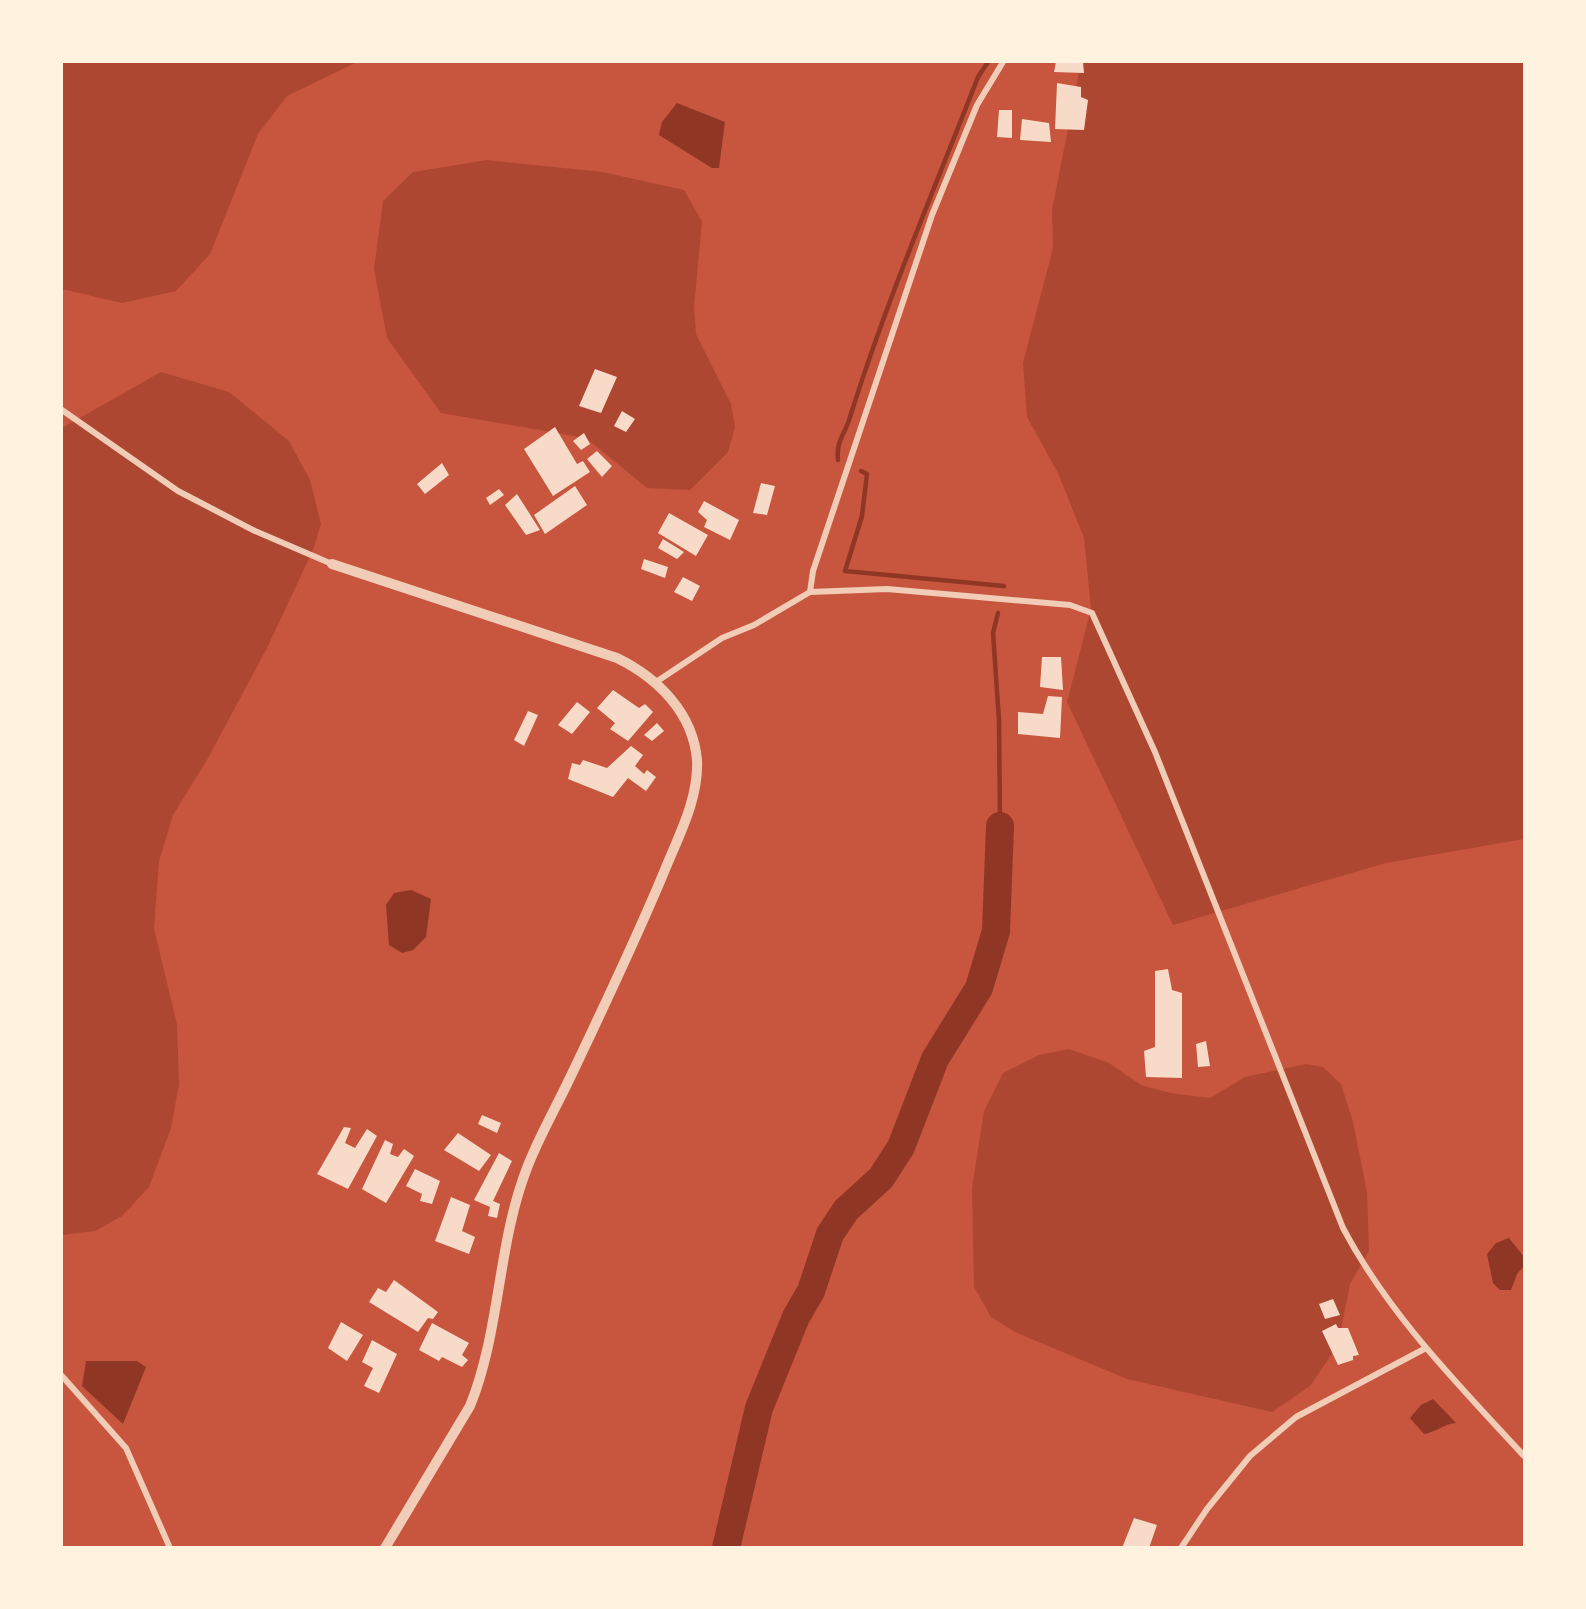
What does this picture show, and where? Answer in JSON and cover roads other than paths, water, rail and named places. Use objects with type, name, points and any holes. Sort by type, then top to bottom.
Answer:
[{"type":"street","points":[[810,592],[813,571],[932,215],[977,105],[1003,62]]},
{"type":"street","points":[[62,410],[178,491],[255,531],[332,564],[617,658],[638,668],[656,682],[674,701],[694,743],[696,784],[686,818],[632,950],[527,1169],[507,1240],[489,1352],[474,1397],[385,1548]]},
{"type":"street","points":[[656,682],[722,638],[754,625],[810,592],[887,589],[1070,605],[1092,613],[1155,752],[1343,1228],[1363,1267],[1388,1303],[1524,1456]]},
{"type":"street","points":[[1181,1548],[1207,1509],[1250,1456],[1296,1418],[1426,1348]]},
{"type":"street","points":[[62,1376],[126,1448],[170,1548]]},
{"type":"waterway","points":[[838,460],[840,442],[895,289],[978,77],[988,62]]},
{"type":"waterway","points":[[861,471],[867,474],[862,516],[845,571],[1004,586]]},
{"type":"waterway","points":[[998,613],[993,633],[999,720],[1000,826]]},
{"type":"waterway","points":[[726,1548],[759,1408],[796,1317],[811,1291],[830,1234],[846,1210],[881,1178],[901,1147],[935,1059],[979,988],[996,931],[1000,826]]}]
